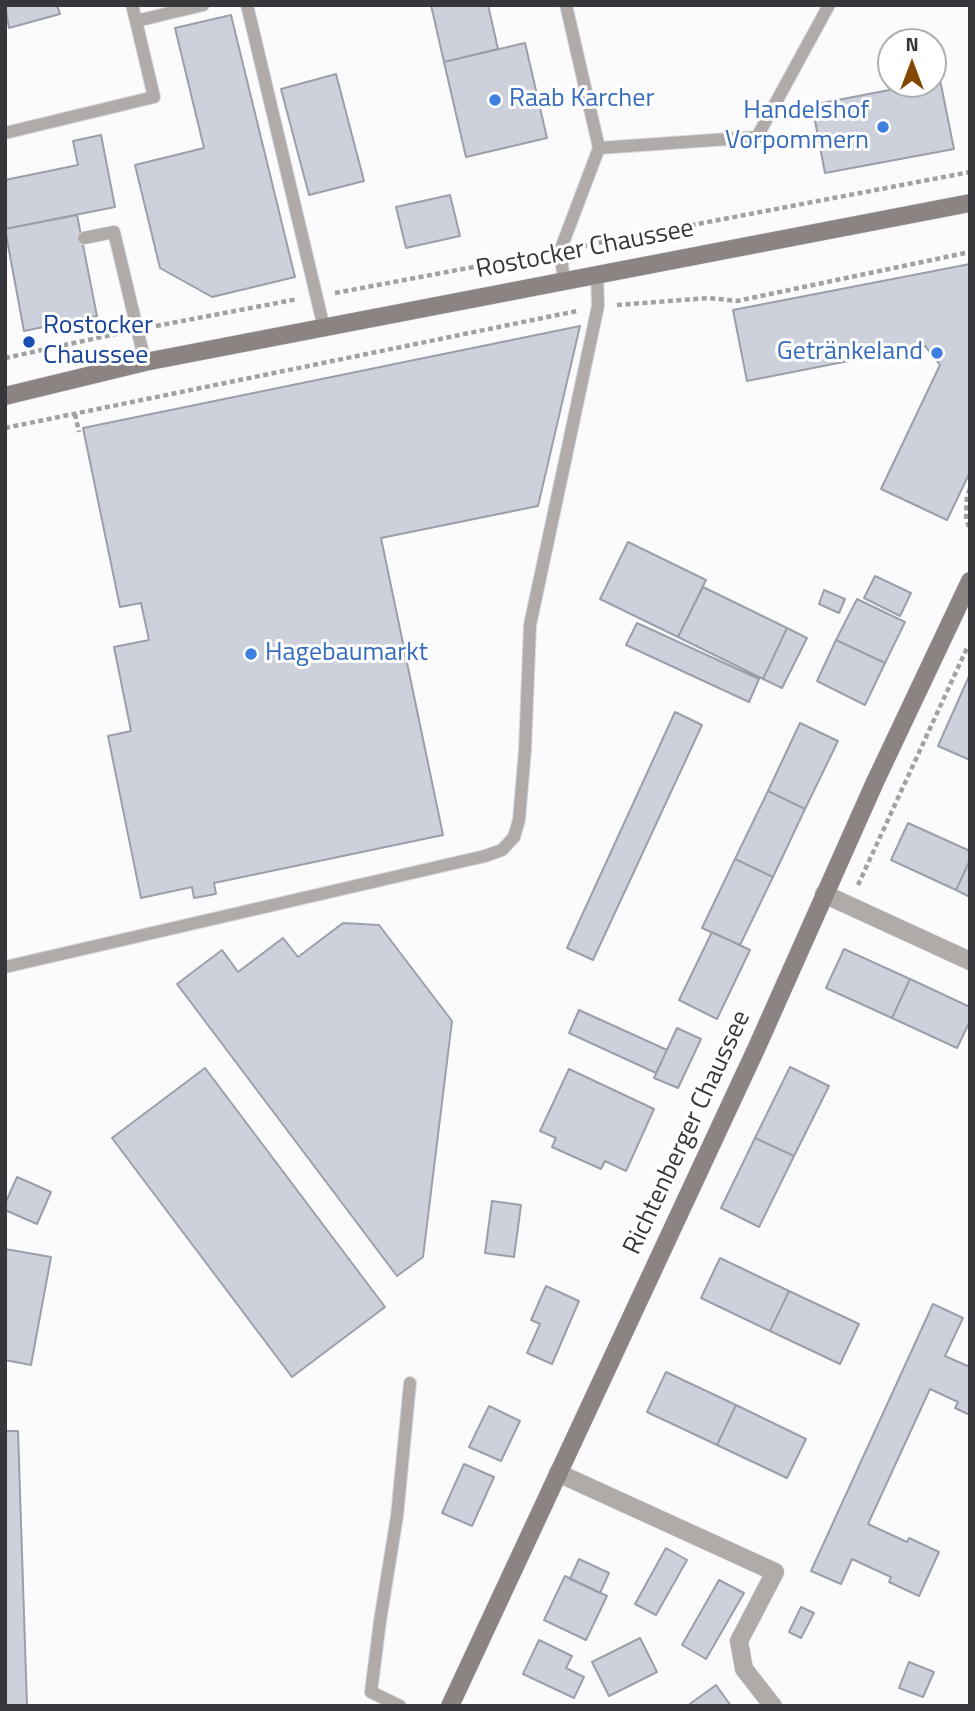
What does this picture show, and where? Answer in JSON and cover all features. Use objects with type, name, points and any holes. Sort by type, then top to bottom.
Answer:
[{"type":"street","name":"Rostocker Chaussee","points":[[5,396],[145,362],[970,204]]},
{"type":"street","points":[[936,209],[970,211]]},
{"type":"street","name":"Richtenberger Chaussee","points":[[450,1706],[970,580]]},
{"type":"street","points":[[824,894],[970,961]]},
{"type":"street","points":[[558,1473],[775,1572],[739,1642],[744,1669],[773,1706]]},
{"type":"lane","points":[[5,133],[154,97],[132,5]]},
{"type":"lane","points":[[136,21],[203,5]]},
{"type":"lane","points":[[247,5],[324,328]]},
{"type":"lane","points":[[564,280],[560,251],[599,148],[566,5]]},
{"type":"lane","points":[[599,148],[757,137],[829,5]]},
{"type":"lane","points":[[84,238],[114,232],[145,362]]},
{"type":"lane","points":[[5,967],[485,856],[502,850],[514,837],[519,820],[525,750],[530,625],[598,306],[597,274]]},
{"type":"lane","points":[[400,1706],[371,1692],[397,1517],[410,1383]]},
{"type":"path","points":[[5,358],[138,329],[970,172]]},
{"type":"path","points":[[5,428],[598,306],[709,298],[737,301],[970,252]]},
{"type":"path","points":[[75,414],[79,432]]},
{"type":"path","points":[[970,489],[965,519],[970,529]]},
{"type":"building","points":[[5,5],[57,5],[60,14],[9,28]]},
{"type":"building","points":[[431,5],[488,5],[498,49],[444,62]]},
{"type":"building","points":[[231,15],[295,277],[212,297],[160,268],[135,165],[204,148],[175,28]]},
{"type":"building","name":"Raab Karcher","points":[[525,43],[547,138],[466,157],[444,62]]},
{"type":"building","points":[[336,74],[364,181],[309,195],[281,89]]},
{"type":"building","name":"Handelshof Vorpommern","points":[[877,92],[877,98],[944,98],[954,149],[825,173],[812,105]]},
{"type":"building","points":[[101,135],[115,207],[5,229],[5,180],[78,165],[73,141]]},
{"type":"building","points":[[450,195],[460,236],[406,248],[396,207]]},
{"type":"building","points":[[77,215],[97,316],[24,331],[5,229]]},
{"type":"building","points":[[970,264],[970,472],[947,520],[881,489],[940,365],[925,346],[747,381],[733,310]]},
{"type":"building","points":[[580,326],[538,506],[381,538],[443,835],[214,883],[216,894],[194,898],[192,887],[141,898],[108,736],[131,731],[114,647],[149,640],[141,603],[120,607],[83,428]]},
{"type":"building","points":[[628,542],[706,580],[678,637],[600,599]]},
{"type":"building","points":[[875,576],[911,593],[900,616],[864,598]]},
{"type":"building","points":[[703,587],[787,628],[763,679],[678,637]]},
{"type":"building","points":[[824,590],[845,599],[839,613],[819,604]]},
{"type":"building","points":[[857,599],[905,622],[885,663],[836,640]]},
{"type":"building","points":[[637,623],[759,679],[749,702],[626,645]]},
{"type":"building","points":[[787,628],[807,638],[782,688],[763,679]]},
{"type":"building","points":[[836,640],[885,663],[865,705],[817,681]]},
{"type":"building","points":[[970,674],[970,760],[938,746]]},
{"type":"building","points":[[675,712],[702,725],[593,960],[567,948]]},
{"type":"building","points":[[800,723],[838,741],[805,809],[768,791]]},
{"type":"building","points":[[768,791],[805,809],[773,877],[735,859]]},
{"type":"building","points":[[908,823],[970,851],[970,860],[956,890],[891,860]]},
{"type":"building","points":[[735,859],[773,877],[740,945],[702,928]]},
{"type":"building","points":[[970,860],[970,897],[956,890]]},
{"type":"building","points":[[343,923],[379,925],[452,1021],[423,1257],[397,1276],[177,984],[222,950],[238,972],[283,938],[298,957]]},
{"type":"building","points":[[712,932],[750,950],[717,1019],[679,1000]]},
{"type":"building","points":[[844,949],[910,979],[892,1018],[826,988]]},
{"type":"building","points":[[910,979],[970,1007],[970,1021],[957,1048],[892,1018]]},
{"type":"building","points":[[579,1010],[667,1050],[656,1073],[569,1033]]},
{"type":"building","points":[[677,1028],[701,1039],[678,1088],[654,1078]]},
{"type":"building","points":[[790,1067],[829,1086],[794,1156],[755,1138]]},
{"type":"building","points":[[205,1068],[385,1307],[292,1377],[112,1138]]},
{"type":"building","points":[[569,1069],[654,1109],[626,1171],[605,1161],[601,1169],[552,1147],[556,1138],[540,1131]]},
{"type":"building","points":[[755,1138],[794,1156],[759,1227],[721,1208]]},
{"type":"building","points":[[17,1177],[51,1192],[37,1224],[5,1210]]},
{"type":"building","points":[[492,1201],[521,1205],[514,1257],[485,1253]]},
{"type":"building","points":[[5,1249],[51,1257],[31,1365],[5,1360]]},
{"type":"building","points":[[720,1258],[789,1291],[770,1331],[701,1298]]},
{"type":"building","points":[[546,1286],[579,1301],[552,1364],[527,1353],[540,1324],[531,1320]]},
{"type":"building","points":[[789,1291],[859,1324],[840,1364],[770,1331]]},
{"type":"building","points":[[933,1304],[963,1318],[945,1356],[970,1367],[970,1415],[955,1408],[958,1402],[930,1389],[868,1524],[907,1542],[909,1538],[939,1552],[919,1596],[889,1582],[891,1577],[852,1559],[841,1584],[811,1571]]},
{"type":"building","points":[[666,1372],[736,1405],[717,1445],[647,1412]]},
{"type":"building","points":[[736,1405],[806,1439],[787,1478],[717,1445]]},
{"type":"building","points":[[489,1406],[520,1421],[501,1461],[469,1447]]},
{"type":"building","points":[[5,1431],[18,1431],[27,1706],[5,1706]]},
{"type":"building","points":[[464,1464],[494,1477],[472,1526],[442,1513]]},
{"type":"building","points":[[666,1548],[687,1560],[656,1615],[635,1604]]},
{"type":"building","points":[[579,1559],[609,1573],[600,1593],[570,1579]]},
{"type":"building","points":[[565,1576],[607,1596],[586,1640],[544,1620]]},
{"type":"building","points":[[719,1580],[744,1593],[706,1659],[682,1645]]},
{"type":"building","points":[[801,1607],[814,1613],[801,1638],[789,1632]]},
{"type":"building","points":[[640,1638],[657,1672],[609,1696],[592,1662]]},
{"type":"building","points":[[539,1640],[572,1656],[566,1668],[584,1677],[574,1698],[523,1674]]},
{"type":"building","points":[[909,1662],[934,1672],[923,1697],[899,1688]]},
{"type":"building","points":[[716,1685],[731,1706],[687,1706]]},
{"type":"place","name":"Raab Karcher","points":[[495,100]]},
{"type":"place","name":"Handelshof Vorpommern","points":[[883,127]]},
{"type":"place","name":"Rostocker Chaussee","points":[[29,342]]},
{"type":"place","name":"Getränkeland","points":[[937,353]]},
{"type":"place","name":"Hagebaumarkt","points":[[251,654]]}]
